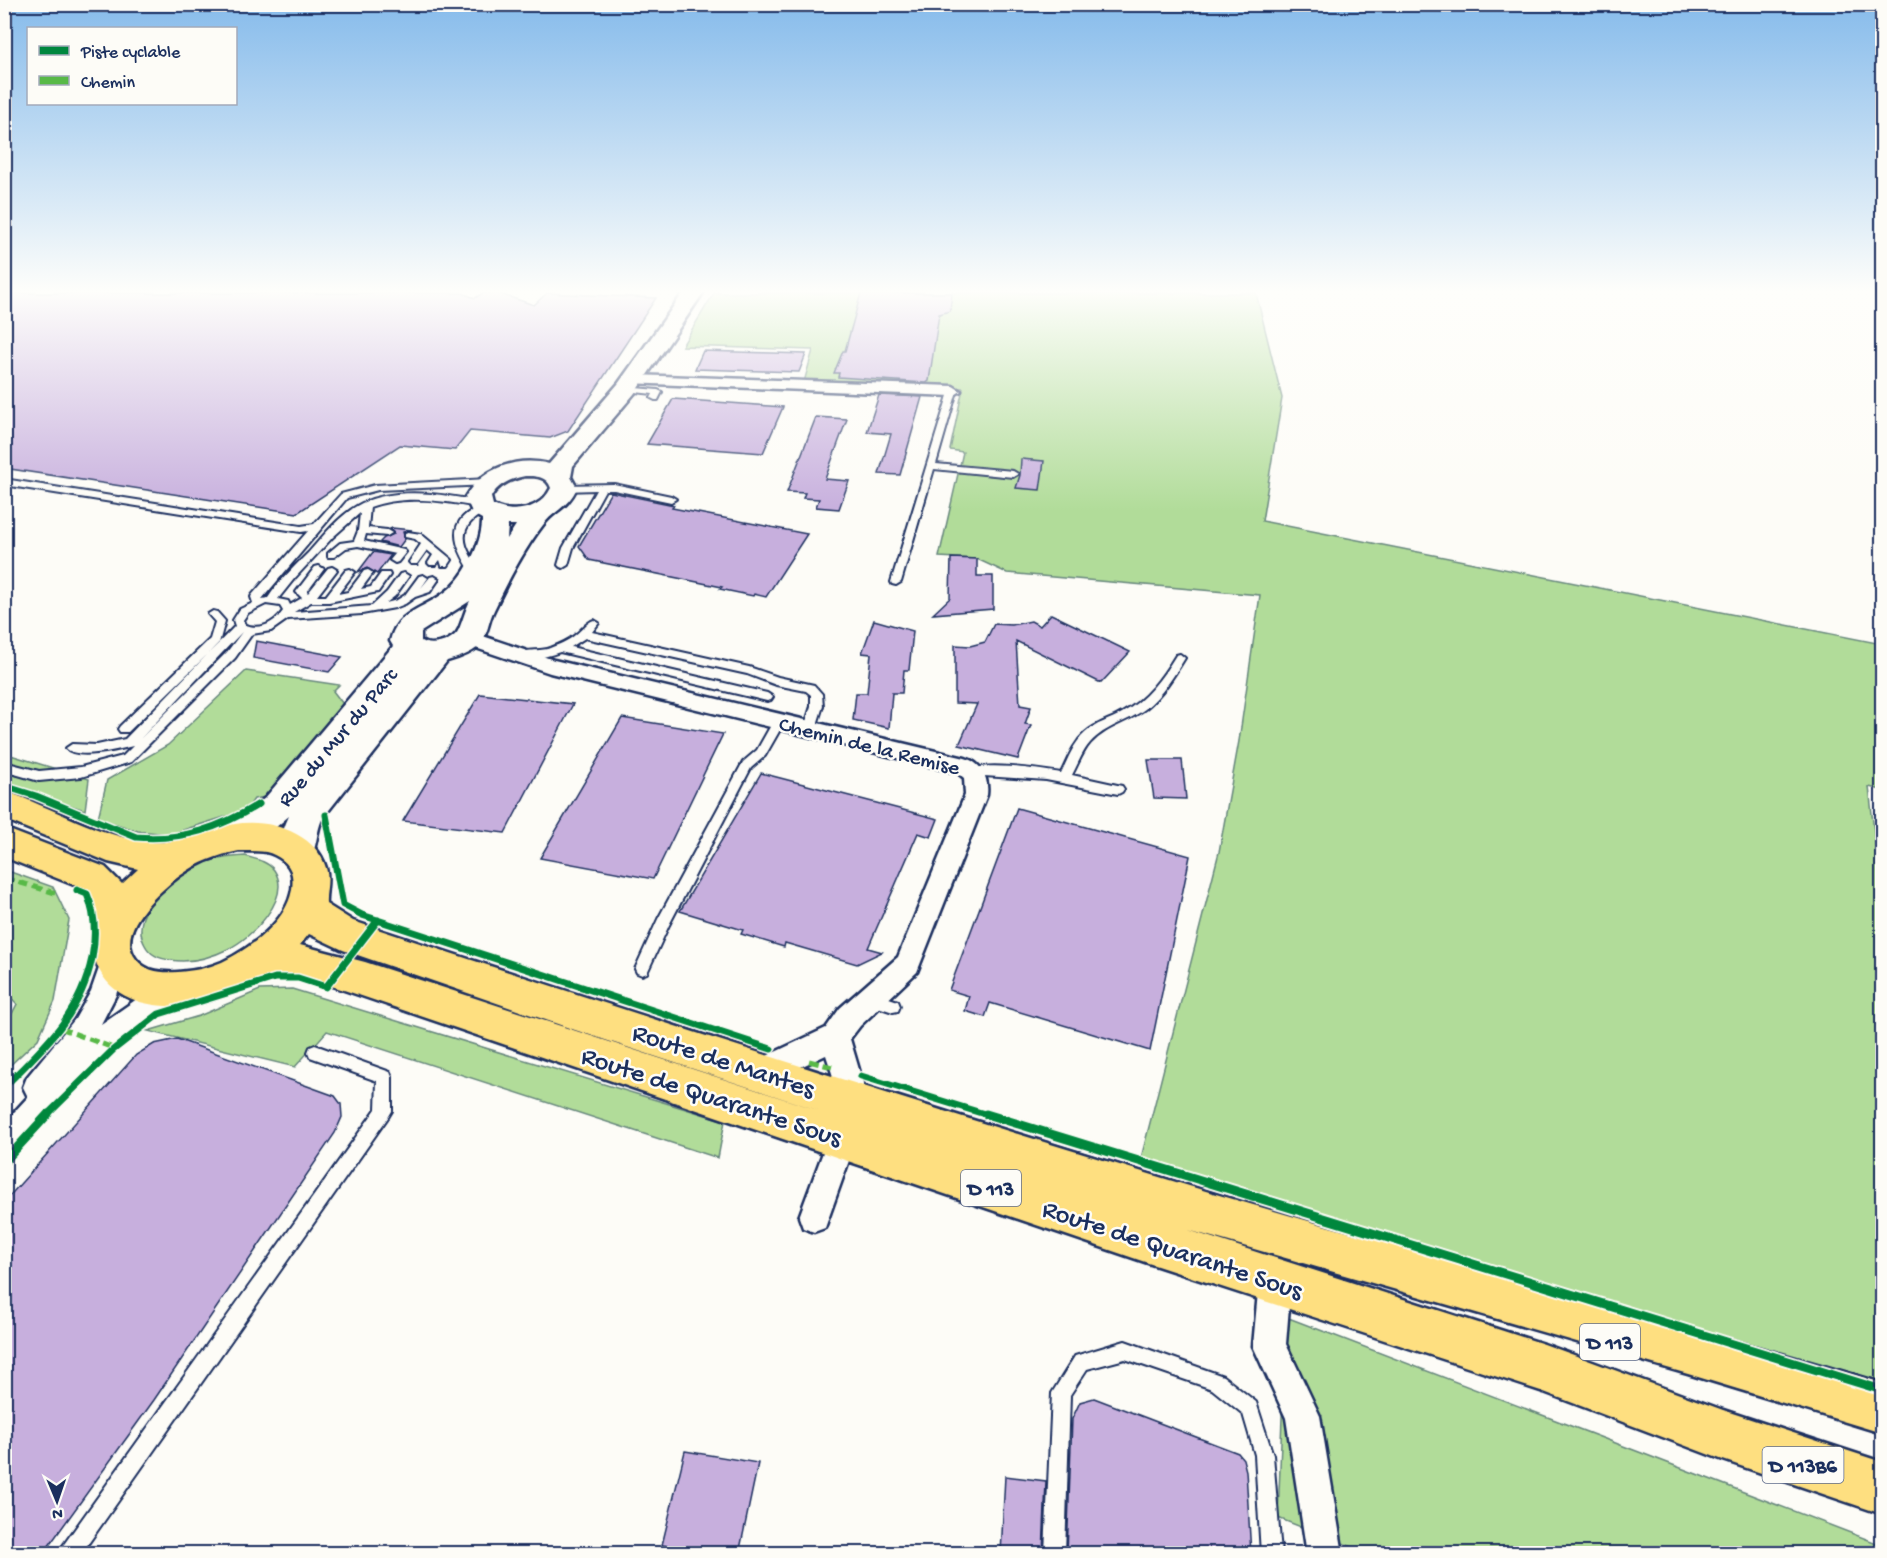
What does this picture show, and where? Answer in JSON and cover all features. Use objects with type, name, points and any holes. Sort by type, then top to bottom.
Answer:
[{"type":"main road","points":[[4,804],[129,854],[153,857],[183,855]]},
{"type":"main road","points":[[4,842],[92,877],[109,890],[113,899],[115,943],[124,974],[140,985],[162,990],[188,988],[215,982],[255,962],[289,932],[308,900],[311,875],[306,862],[297,850],[285,842],[268,838],[228,839],[183,855],[153,875],[136,891],[124,908],[115,943]]},
{"type":"main road","name":"Route de Mantes","points":[[308,900],[309,910],[324,924],[361,941],[762,1072],[848,1119],[1155,1198]]},
{"type":"main road","name":"Route de Quarante Sous","points":[[255,962],[295,961],[326,967],[848,1119],[1275,1281],[1545,1368],[1723,1435],[1882,1488]]},
{"type":"main road","name":"Route de Quarante Sous","points":[[1155,1198],[1688,1350],[1882,1408]]},
{"type":"main road","name":"Route de Quarante Sous","points":[[1338,1252],[1882,1432]]},
{"type":"main road","name":"D 113B6","points":[[1723,1435],[1882,1494]]},
{"type":"street","points":[[594,426],[525,469],[505,474],[486,503],[517,517],[540,512],[557,501],[561,482],[561,465],[629,385],[642,366]]},
{"type":"street","points":[[629,385],[952,391]]},
{"type":"street","points":[[525,469],[550,471],[561,482]]},
{"type":"street","name":"Rue du Mur du Parc","points":[[423,650],[405,636],[411,626],[423,616],[450,604],[460,595],[476,571],[495,536],[486,503]]},
{"type":"street","points":[[468,638],[473,631],[479,609],[540,512]]},
{"type":"street","name":"Rue du Mur du Parc","points":[[228,839],[261,821],[277,807],[423,650],[457,647],[468,638]]},
{"type":"street","name":"Chemin de la Remise","points":[[468,638],[550,666],[762,706],[779,721],[965,766],[973,772],[978,783],[976,795],[908,964],[882,1002],[850,1017],[836,1036],[762,1072]]},
{"type":"street","name":"Rue du Mur du Parc","points":[[297,850],[300,830],[308,812],[423,650]]},
{"type":"street","points":[[4,1124],[58,1065],[80,1036],[107,984],[115,943]]},
{"type":"street","points":[[4,1145],[100,1043],[148,1006],[188,988]]},
{"type":"street","points":[[814,1217],[848,1119],[844,1071],[836,1036]]},
{"type":"street","points":[[1275,1281],[1269,1346],[1303,1416],[1325,1554]]},
{"type":"lane","points":[[629,385],[658,392],[655,398]]},
{"type":"lane","points":[[896,582],[952,391]]},
{"type":"lane","points":[[930,466],[1013,474]]},
{"type":"lane","points":[[4,482],[301,528],[316,526]]},
{"type":"lane","points":[[561,482],[614,487],[671,499]]},
{"type":"lane","points":[[258,603],[256,597],[344,496],[378,487],[486,503]]},
{"type":"lane","points":[[563,565],[568,548],[602,487]]},
{"type":"lane","points":[[272,600],[341,522],[366,505],[383,500],[407,498],[486,503]]},
{"type":"lane","points":[[361,557],[366,505]]},
{"type":"lane","points":[[363,531],[387,533]]},
{"type":"lane","points":[[408,535],[418,536],[436,558],[447,560],[444,564]]},
{"type":"lane","points":[[414,562],[426,544]]},
{"type":"lane","points":[[331,555],[343,545],[363,545],[401,552],[395,560]]},
{"type":"lane","points":[[344,556],[363,545]]},
{"type":"lane","points":[[379,559],[385,549]]},
{"type":"lane","points":[[319,569],[301,592],[309,599],[329,599],[374,590],[385,575]]},
{"type":"lane","points":[[72,748],[97,749],[129,743],[244,628],[265,629],[309,599],[332,570]]},
{"type":"lane","points":[[329,599],[350,572]]},
{"type":"lane","points":[[352,594],[368,573]]},
{"type":"lane","points":[[373,607],[391,594],[404,576]]},
{"type":"lane","points":[[286,614],[400,603],[429,578]]},
{"type":"lane","points":[[4,766],[39,777],[81,772],[127,759],[231,654],[244,628],[239,616],[258,603],[272,600],[284,603],[286,614]]},
{"type":"lane","points":[[124,729],[215,640],[220,621],[213,614]]},
{"type":"lane","points":[[519,655],[540,654],[558,648],[585,634],[594,623]]},
{"type":"lane","points":[[585,634],[749,671],[776,681],[810,688],[816,694],[817,706],[810,728]]},
{"type":"lane","points":[[558,648],[762,706],[776,681]]},
{"type":"lane","points":[[1065,776],[1083,742],[1102,726],[1127,715],[1146,700],[1166,682],[1180,658]]},
{"type":"lane","points":[[642,969],[663,923],[747,765],[761,753],[779,721]]},
{"type":"lane","points":[[973,772],[1004,771],[1065,776],[1118,789]]},
{"type":"lane","points":[[69,1554],[384,1111],[385,1077],[315,1052]]},
{"type":"lane","points":[[1055,1554],[1061,1393],[1081,1362],[1125,1350],[1217,1382],[1250,1408],[1264,1455],[1271,1554]]},
{"type":"green space","points":[[809,366],[1274,366],[1282,398],[1262,521],[1882,644],[1882,790],[1869,787],[1882,904],[1882,1386],[1139,1166],[1219,852],[1239,741],[1260,595],[1007,573],[977,559],[939,557],[963,452],[950,450],[963,388],[804,382]]},
{"type":"green space","points":[[246,671],[339,685],[333,691],[343,704],[266,797],[254,799],[249,806],[234,814],[170,834],[138,831],[98,818],[107,780],[168,745]]},
{"type":"green space","points":[[4,753],[89,779],[85,810],[5,785]]},
{"type":"green space","points":[[245,856],[268,864],[274,870],[278,881],[278,893],[274,904],[258,927],[228,949],[200,959],[178,961],[156,956],[150,951],[141,935],[141,924],[149,905],[164,887],[195,866],[220,859]]},
{"type":"green space","points":[[5,870],[53,887],[69,920],[55,1001],[38,1039],[5,1070],[5,1027],[17,1004],[5,991]]},
{"type":"green space","points":[[292,989],[725,1121],[718,1158],[327,1031],[295,1067],[148,1031],[199,1016],[260,990]]},
{"type":"green space","points":[[1286,1317],[1882,1545],[1882,1553],[1368,1553],[1278,1518]]},
{"type":"building","points":[[4,366],[611,366],[568,431],[550,438],[470,431],[455,450],[400,445],[297,513],[4,468]]},
{"type":"building","points":[[696,366],[801,366],[799,372],[695,369]]},
{"type":"building","points":[[837,366],[931,366],[929,381],[926,383],[838,377],[839,373],[834,373]]},
{"type":"building","points":[[879,395],[922,397],[900,475],[879,474],[891,434],[867,432]]},
{"type":"building","points":[[673,399],[783,407],[763,453],[647,444]]},
{"type":"building","points":[[816,417],[847,419],[825,479],[849,481],[839,509],[816,507],[819,499],[803,498],[805,493],[787,492]]},
{"type":"building","points":[[1021,459],[1044,461],[1040,490],[1016,488]]},
{"type":"building","points":[[611,492],[674,505],[672,508],[807,534],[766,597],[720,589],[722,587],[589,560],[579,546]]},
{"type":"building","points":[[390,529],[412,530],[403,532],[405,539],[399,547],[380,542],[394,534]]},
{"type":"building","points":[[373,552],[391,555],[377,574],[367,568],[358,572]]},
{"type":"building","points":[[951,558],[977,559],[977,576],[993,576],[993,609],[933,614],[950,598]]},
{"type":"building","points":[[1051,614],[1130,652],[1101,683],[1016,641],[1020,705],[1031,707],[1025,724],[1031,725],[1018,759],[959,745],[977,704],[955,703],[955,645],[970,646],[985,642],[994,624],[1012,625],[1031,621],[1040,626]]},
{"type":"building","points":[[874,620],[913,631],[909,670],[904,670],[902,693],[892,693],[889,728],[853,720],[856,693],[867,693],[871,654],[862,653]]},
{"type":"building","points":[[256,641],[342,657],[329,672],[253,658]]},
{"type":"building","points":[[480,694],[573,704],[505,833],[403,821]]},
{"type":"building","points":[[622,718],[723,734],[653,879],[540,858]]},
{"type":"building","points":[[1148,760],[1182,760],[1186,799],[1154,798]]},
{"type":"building","points":[[761,773],[938,819],[931,837],[918,833],[868,948],[882,952],[857,964],[785,943],[784,947],[741,934],[743,930],[680,911]]},
{"type":"building","points":[[1017,808],[1190,856],[1150,1051],[990,1003],[985,1017],[965,1011],[969,996],[949,990]]},
{"type":"building","points":[[177,1039],[335,1096],[341,1104],[342,1117],[335,1133],[154,1400],[43,1554],[4,1554],[4,1202],[136,1055],[154,1044]]},
{"type":"building","points":[[1094,1398],[1238,1453],[1243,1459],[1246,1471],[1251,1554],[1067,1554],[1072,1419],[1080,1402]]},
{"type":"building","points":[[685,1451],[758,1463],[739,1554],[715,1554],[662,1545]]},
{"type":"building","points":[[1005,1476],[1046,1481],[1043,1554],[1001,1554]]},
{"type":"marked path","points":[[4,878],[55,893]]},
{"type":"marked path","points":[[60,1028],[113,1048]]},
{"type":"marked path","points":[[809,1061],[832,1067]]},
{"type":"cycle path","points":[[4,786],[36,796],[136,837],[153,839],[201,832],[231,821],[259,804]]},
{"type":"cycle path","points":[[326,815],[343,905],[362,915],[771,1049]]},
{"type":"cycle path","points":[[4,1087],[49,1042],[72,1011],[81,994],[93,952],[95,923],[87,894],[77,890]]},
{"type":"cycle path","points":[[4,1162],[80,1080],[151,1018],[175,1008],[275,978],[298,978],[326,987],[378,920]]},
{"type":"cycle path","points":[[861,1076],[1882,1390]]}]
